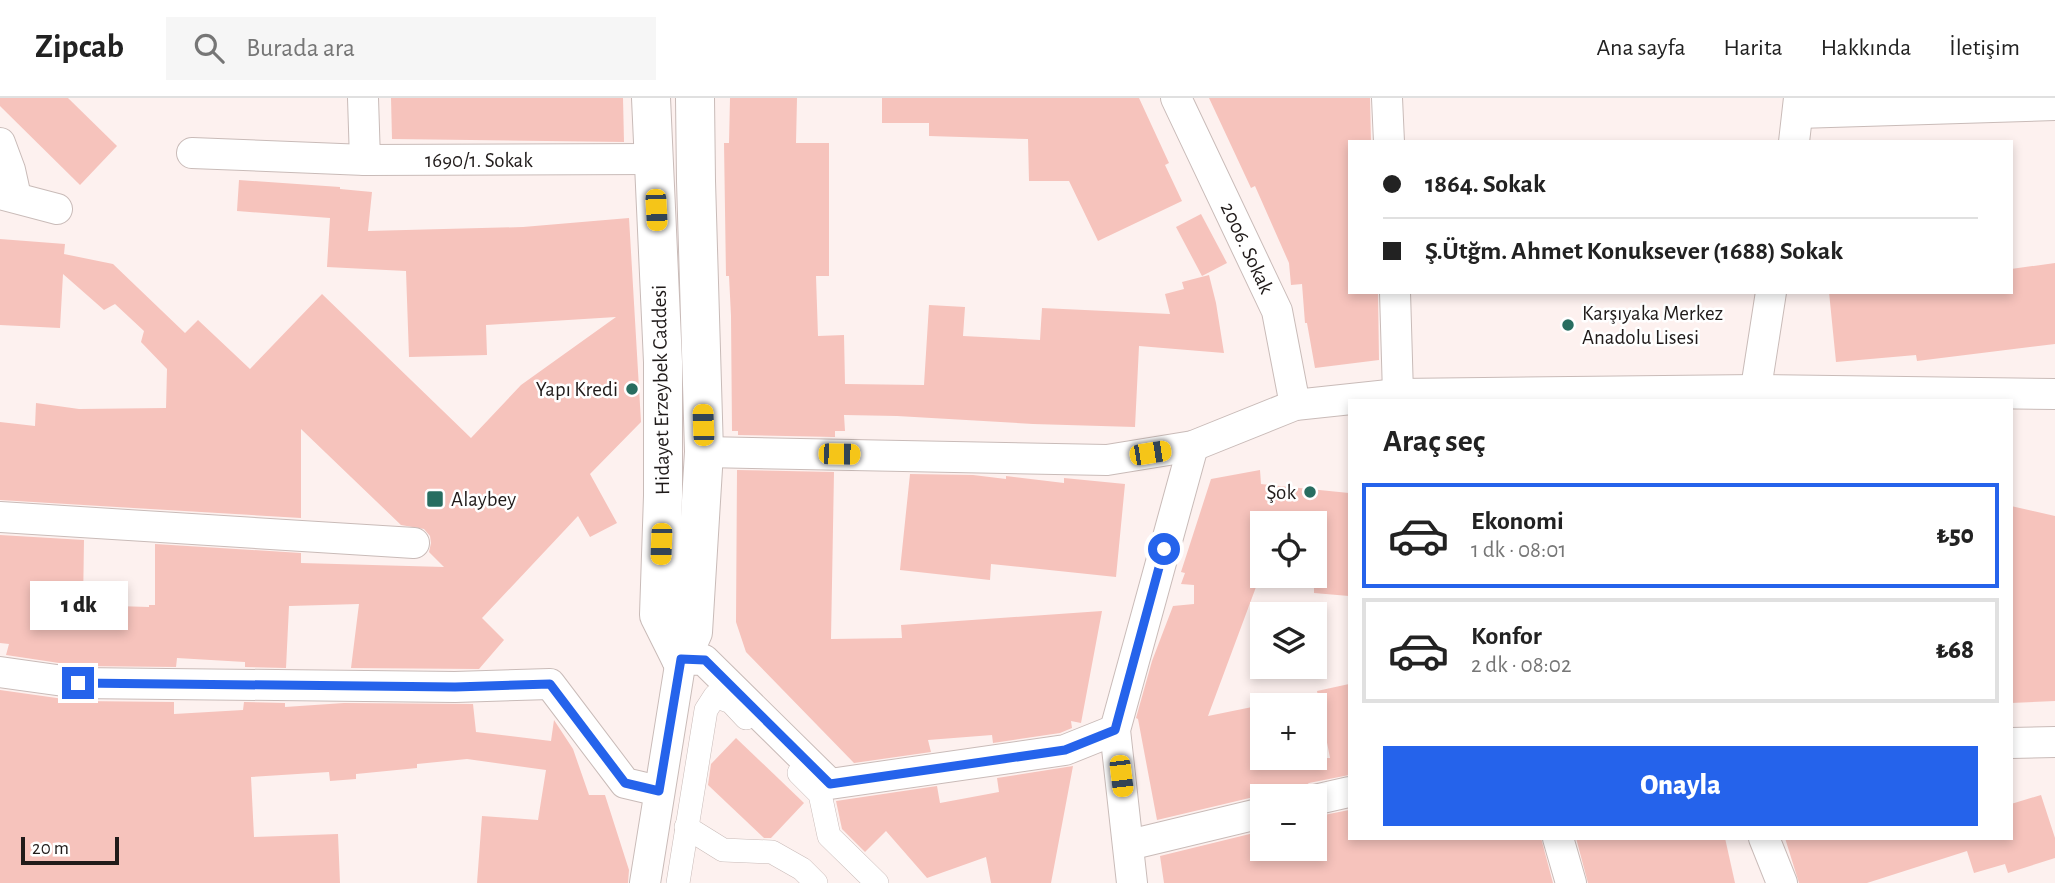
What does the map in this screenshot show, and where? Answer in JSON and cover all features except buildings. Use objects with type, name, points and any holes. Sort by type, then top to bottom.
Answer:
[{"type":"main road","name":"Hidayet Erzeybek Caddesi","points":[[651,98],[663,362],[663,496],[659,615],[681,659]]},
{"type":"main road","name":"Hidayet Erzeybek Caddesi","points":[[681,659],[693,632],[704,452],[695,98]]},
{"type":"street","points":[[363,98],[365,160]]},
{"type":"street","name":"2006. Sokak","points":[[1176,98],[1278,311],[1294,405]]},
{"type":"street","points":[[1387,98],[1389,140]]},
{"type":"street","points":[[1797,118],[2055,105]]},
{"type":"street","points":[[0,143],[10,170],[8,196],[57,209]]},
{"type":"street","name":"1690/1. Sokak","points":[[192,153],[365,160],[654,159]]},
{"type":"street","points":[[1395,294],[1398,394]]},
{"type":"street","points":[[1755,396],[1771,294]]},
{"type":"street","points":[[1361,399],[1398,394],[1978,397],[2055,394]]},
{"type":"street","points":[[704,452],[1107,460],[1193,446],[1294,405],[1348,400]]},
{"type":"street","points":[[1132,883],[1115,730],[1193,446]]},
{"type":"street","points":[[0,517],[414,543]]},
{"type":"street","points":[[645,883],[681,659],[705,660],[830,784],[1065,750],[1115,730]]},
{"type":"street","points":[[0,672],[78,683],[455,687],[550,684],[625,783],[659,791]]},
{"type":"street","points":[[678,883],[706,710],[715,696],[731,702],[820,794],[829,836],[877,883]]},
{"type":"street","points":[[2013,743],[2055,742]]},
{"type":"street","points":[[1327,797],[1348,792]]},
{"type":"street","points":[[1129,845],[1250,816]]},
{"type":"street","points":[[686,827],[723,850],[742,853],[772,852],[802,869],[816,883]]},
{"type":"street","points":[[1559,840],[1571,883]]},
{"type":"street","points":[[1765,840],[1782,883]]},
{"type":"place","name":"Karşıyaka Merkez Anadolu Lisesi","points":[[1568,325]]},
{"type":"place","name":"Yapı Kredi","points":[[632,389]]},
{"type":"place","name":"Şok","points":[[1310,492]]},
{"type":"place","name":"Alaybey","points":[[435,499]]},
{"type":"route","points":[[78,683],[455,687],[550,684],[625,783],[659,791],[681,659],[705,660],[830,784],[1065,750],[1115,730],[1164,549]]}]
